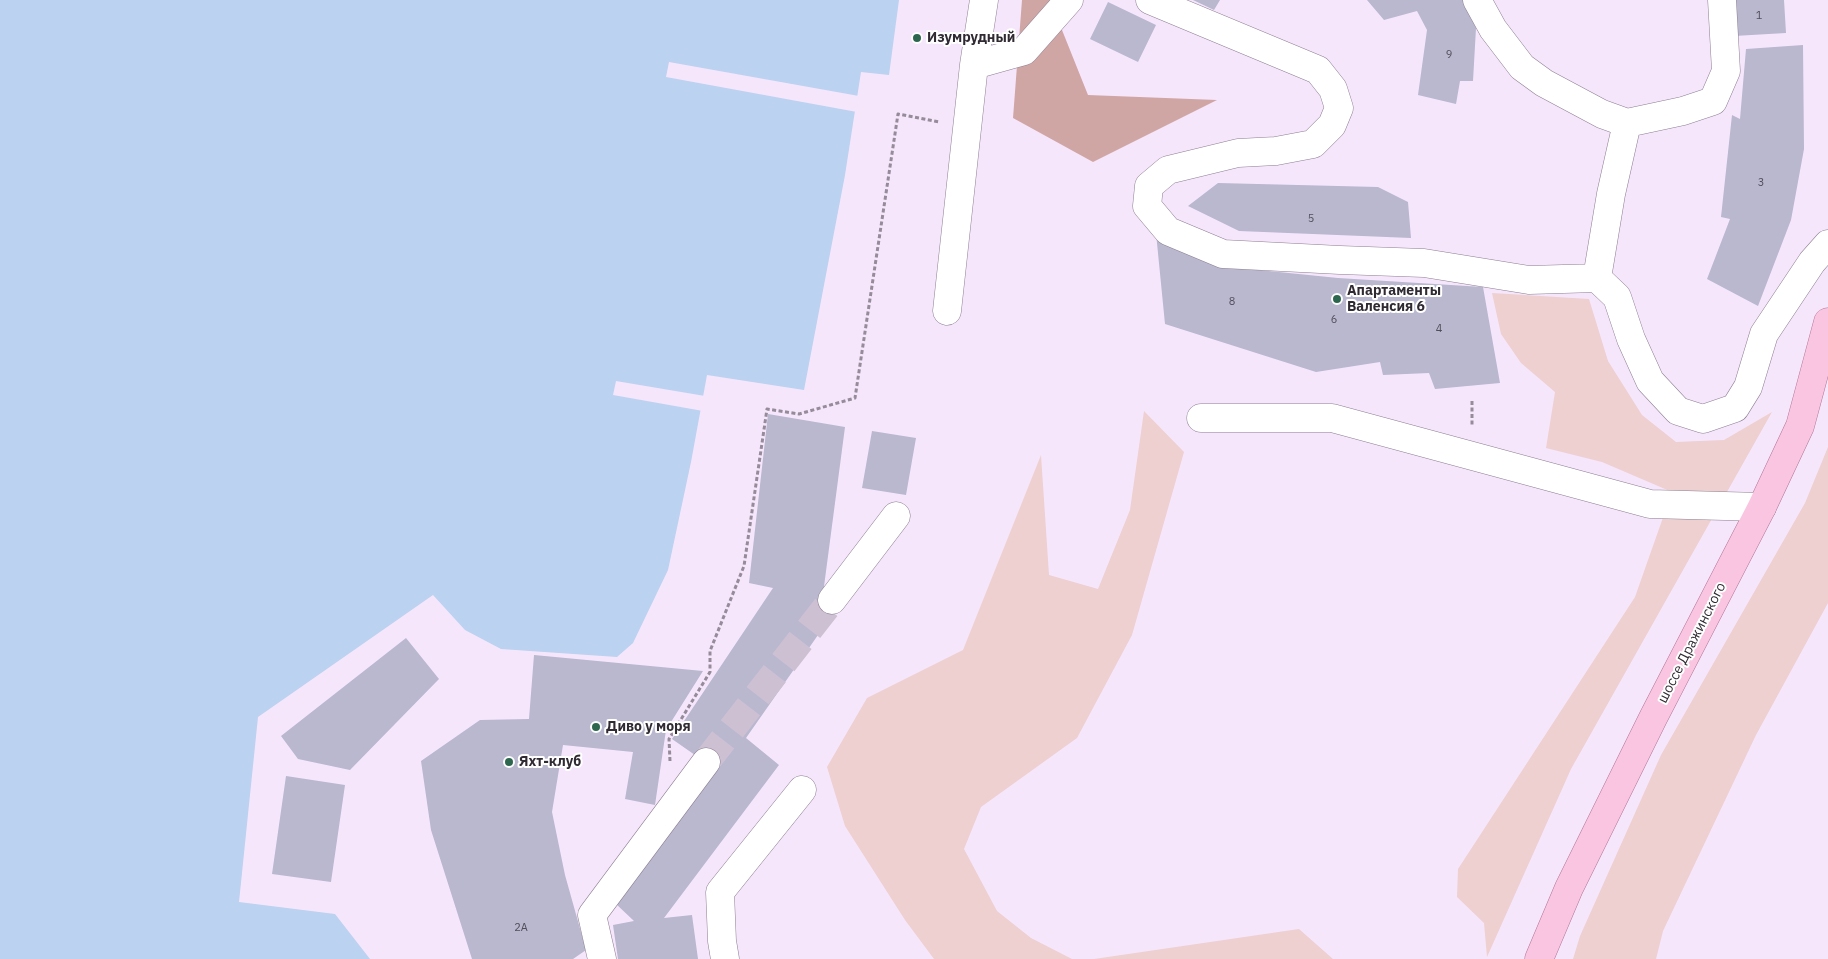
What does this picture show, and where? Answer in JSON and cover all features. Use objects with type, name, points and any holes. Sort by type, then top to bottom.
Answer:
[{"type":"main road","name":"шоссе Дражинского","points":[[1539,959],[1573,879],[1653,718],[1762,507],[1800,426],[1828,322]]},
{"type":"lane","points":[[947,311],[974,64],[984,0]]},
{"type":"lane","points":[[974,64],[1024,51],[1069,0]]},
{"type":"lane","points":[[1150,0],[1318,70],[1333,89],[1339,108],[1332,125],[1313,144],[1276,151],[1238,153],[1168,170],[1149,186],[1147,206],[1168,231],[1223,254],[1424,263],[1529,280],[1597,278],[1617,297],[1631,339],[1650,381],[1678,411],[1703,419],[1735,408],[1748,387],[1764,334],[1812,262],[1828,244]]},
{"type":"lane","points":[[1477,0],[1493,29],[1522,67],[1544,83],[1602,114],[1627,123],[1683,111],[1713,102],[1726,71],[1722,0]]},
{"type":"lane","points":[[1597,278],[1611,194],[1627,123]]},
{"type":"lane","points":[[1201,418],[1332,418],[1650,504],[1762,507]]},
{"type":"lane","points":[[832,600],[896,516]]},
{"type":"lane","points":[[602,959],[592,915],[706,762]]},
{"type":"lane","points":[[726,959],[722,941],[720,892],[802,790]]},
{"type":"path","points":[[674,804],[668,739],[710,672],[710,651],[744,566],[767,409],[799,414],[855,398],[898,114],[942,122]]},
{"type":"shaded area","points":[[1022,0],[1050,0],[1088,95],[1217,100],[1093,162],[1013,118]]},
{"type":"shaded area","points":[[1492,293],[1589,299],[1608,361],[1642,415],[1676,442],[1724,440],[1772,412],[1571,769],[1487,957],[1484,923],[1457,897],[1458,869],[1635,597],[1672,492],[1602,462],[1546,448],[1555,392],[1521,363],[1501,334]]},
{"type":"shaded area","points":[[1144,411],[1184,452],[1132,635],[1077,738],[981,807],[964,849],[997,911],[1031,938],[1072,959],[934,959],[905,920],[845,826],[827,767],[867,698],[963,650],[1041,455],[1049,575],[1098,589],[1130,510]]},
{"type":"shaded area","points":[[1828,447],[1828,603],[1756,735],[1663,931],[1656,959],[1573,959],[1580,936],[1661,755],[1805,503]]},
{"type":"shaded area","points":[[1299,929],[1333,959],[1094,959]]},
{"type":"water","points":[[0,0],[899,0],[889,75],[861,72],[845,175],[804,390],[707,375],[668,570],[633,643],[617,657],[501,649],[465,630],[433,595],[258,717],[239,902],[335,914],[370,959],[0,959]]},
{"type":"pier","points":[[669,62],[859,96],[857,112],[666,77]]},
{"type":"pier","points":[[616,381],[705,396],[703,411],[613,395]]},
{"type":"building","points":[[1193,0],[1220,0],[1214,10]]},
{"type":"building","points":[[1367,0],[1464,0],[1476,28],[1473,81],[1460,81],[1456,104],[1418,95],[1427,30],[1417,11],[1384,20]]},
{"type":"building","points":[[1732,0],[1784,0],[1786,33],[1734,36]]},
{"type":"building","points":[[1108,2],[1156,25],[1138,62],[1090,39]]},
{"type":"building","points":[[1803,45],[1804,149],[1791,220],[1758,306],[1707,279],[1730,219],[1721,217],[1732,115],[1740,119],[1746,49]]},
{"type":"building","points":[[1218,183],[1378,187],[1408,202],[1411,238],[1239,231],[1188,206]]},
{"type":"building","points":[[1156,233],[1249,269],[1338,278],[1483,287],[1500,383],[1435,389],[1429,373],[1383,375],[1380,362],[1316,372],[1165,324]]},
{"type":"building","points":[[768,414],[845,427],[823,594],[839,605],[746,738],[779,765],[664,918],[692,915],[698,959],[618,959],[613,925],[634,921],[615,903],[715,769],[672,739],[773,588],[749,583]]},
{"type":"building","points":[[872,431],[916,438],[906,495],[862,488]]},
{"type":"building","points":[[406,638],[439,679],[350,770],[298,759],[281,736]]},
{"type":"building","points":[[534,655],[703,671],[666,730],[655,805],[625,799],[633,752],[563,745],[552,812],[565,875],[586,950],[573,959],[472,959],[431,830],[421,761],[480,720],[529,719]]},
{"type":"building","points":[[286,776],[345,785],[331,882],[272,874]]},
{"type":"tunnel","points":[[706,762],[832,600]]},
{"type":"place","name":"Изумрудный","points":[[917,38]]},
{"type":"place","name":"Апартаменты Валенсия 6","points":[[1337,299]]},
{"type":"place","name":"Диво у моря","points":[[596,727]]},
{"type":"place","name":"Яхт-клуб","points":[[509,762]]}]
